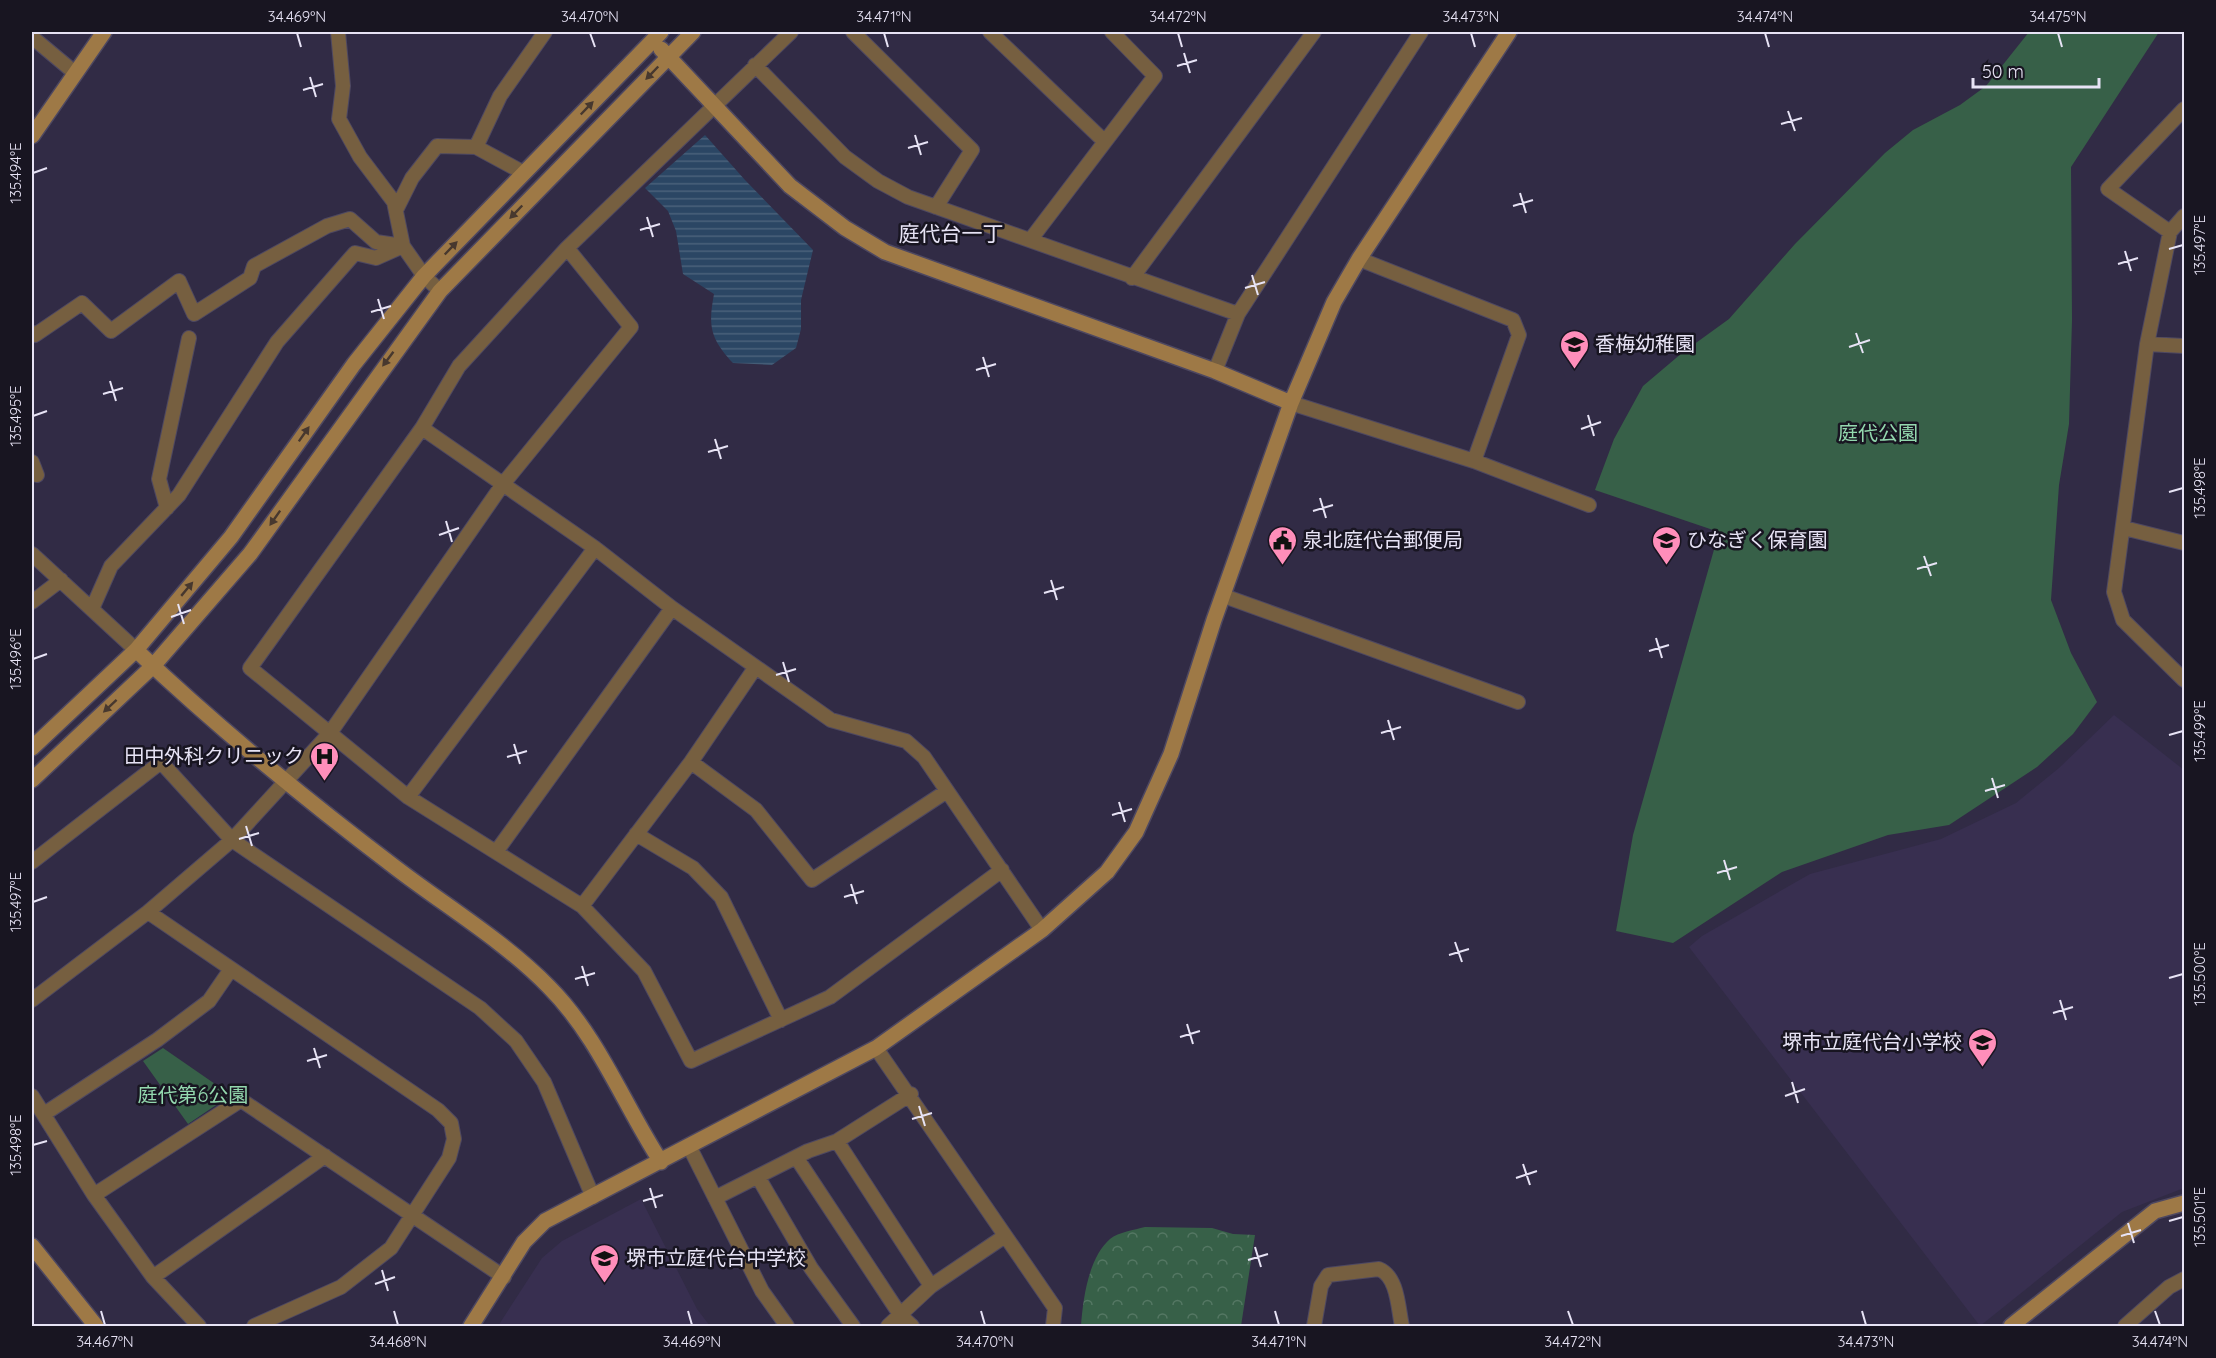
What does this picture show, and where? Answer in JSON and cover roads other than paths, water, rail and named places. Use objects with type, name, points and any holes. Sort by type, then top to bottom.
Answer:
[{"type":"street","points":[[32,136],[104,32]]},
{"type":"street","points":[[338,32],[343,86],[339,119],[360,157],[394,202],[403,246],[424,276],[440,291]]},
{"type":"street","points":[[476,147],[500,96],[545,32]]},
{"type":"street","points":[[32,780],[153,666],[250,554],[440,291],[693,32]]},
{"type":"street","points":[[790,32],[567,248],[459,366],[422,428],[250,668],[408,797],[582,906],[644,971],[691,1061],[830,997],[1002,870]]},
{"type":"street","points":[[853,32],[972,150],[936,207]]},
{"type":"street","points":[[990,32],[1104,141]]},
{"type":"street","points":[[1030,239],[1155,76],[1112,32]]},
{"type":"street","points":[[1132,278],[1314,32]]},
{"type":"street","points":[[1215,371],[1238,314],[1421,32]]},
{"type":"street","points":[[471,1326],[524,1242],[545,1221],[876,1048],[1042,930],[1107,872],[1136,832],[1171,754],[1291,403],[1334,302],[1359,259],[1509,32]]},
{"type":"street","points":[[32,748],[136,650],[231,537],[354,364],[424,276],[657,36],[668,56],[713,107],[790,186],[845,228],[885,252],[1215,371],[1291,403],[1474,461],[1589,505]]},
{"type":"street","points":[[32,37],[75,73]]},
{"type":"street","points":[[755,65],[845,158],[878,181],[908,197],[1238,314]]},
{"type":"street","points":[[2170,232],[2108,189],[2184,109]]},
{"type":"street","points":[[396,210],[412,178],[437,146],[476,147],[524,173]]},
{"type":"street","points":[[2184,216],[2170,232],[2147,344],[2124,528],[2116,562],[2114,592],[2122,620],[2184,680]]},
{"type":"street","points":[[32,333],[35,335],[82,303],[111,331],[179,281],[194,314],[250,278],[254,266],[327,226],[350,219],[376,242],[403,246]]},
{"type":"street","points":[[92,609],[111,566],[179,495],[277,342],[355,253],[376,258],[403,246]]},
{"type":"street","points":[[32,1000],[148,912],[232,840],[285,784],[330,733],[503,484],[631,327],[567,248]]},
{"type":"street","points":[[1359,259],[1513,320],[1519,335],[1474,461]]},
{"type":"street","points":[[167,508],[159,479],[189,338]]},
{"type":"street","points":[[2147,344],[2184,346]]},
{"type":"street","points":[[422,428],[595,548],[672,608],[831,720],[906,741],[924,757],[1042,930]]},
{"type":"street","points":[[2124,528],[2184,543]]},
{"type":"street","points":[[408,797],[595,548]]},
{"type":"street","points":[[32,554],[285,784],[437,899],[498,941],[550,988],[597,1050],[639,1129],[661,1162]]},
{"type":"street","points":[[32,602],[61,580]]},
{"type":"street","points":[[1224,596],[1518,702]]},
{"type":"street","points":[[496,852],[672,608]]},
{"type":"street","points":[[582,906],[691,762],[755,668]]},
{"type":"street","points":[[32,862],[161,762],[232,840],[480,1008],[516,1041],[544,1082],[593,1197]]},
{"type":"street","points":[[691,762],[756,810],[812,880],[947,791]]},
{"type":"street","points":[[636,834],[693,868],[721,897],[781,1020]]},
{"type":"street","points":[[148,912],[438,1110],[451,1123],[454,1139],[449,1158],[391,1248],[341,1287],[254,1326]]},
{"type":"street","points":[[44,1114],[157,1040],[209,1001],[231,969]]},
{"type":"street","points":[[876,1048],[911,1094],[1055,1308],[1053,1326]]},
{"type":"street","points":[[716,1198],[796,1157],[837,1142],[911,1094]]},
{"type":"street","points":[[32,1096],[94,1195],[153,1278],[199,1326]]},
{"type":"street","points":[[94,1195],[242,1100],[504,1277]]},
{"type":"street","points":[[837,1142],[931,1286]]},
{"type":"street","points":[[689,1146],[762,1291],[787,1326]]},
{"type":"street","points":[[153,1278],[326,1156]]},
{"type":"street","points":[[796,1157],[901,1316],[912,1326]]},
{"type":"street","points":[[758,1176],[812,1268],[853,1326]]},
{"type":"street","points":[[2011,1326],[2155,1211],[2184,1203]]},
{"type":"street","points":[[888,1326],[931,1286],[1005,1236]]},
{"type":"street","points":[[32,1246],[96,1326]]},
{"type":"street","points":[[1314,1326],[1321,1286],[1328,1275],[1379,1269],[1386,1272],[1392,1280],[1402,1326]]},
{"type":"street","points":[[2125,1326],[2169,1287],[2184,1279]]},
{"type":"water","points":[[705,135],[813,250],[801,300],[801,329],[796,348],[772,365],[733,363],[719,346],[711,323],[714,294],[683,274],[676,231],[668,211],[645,188]]},
{"type":"place","name":"香梅幼稚園","points":[[1574,370]]},
{"type":"place","name":"泉北庭代台郵便局","points":[[1282,566]]},
{"type":"place","name":"ひなぎく保育園","points":[[1666,566]]},
{"type":"place","name":"田中外科クリニック","points":[[325,782]]},
{"type":"place","name":"堺市立庭代台小学校","points":[[1983,1068]]},
{"type":"place","name":"堺市立庭代台中学校","points":[[605,1284]]},
{"type":"district","name":"庭代台一丁","points":[[951,234]]},
{"type":"park label","name":"庭代公園","points":[[1878,433]]},
{"type":"park label","name":"庭代第6公園","points":[[193,1095]]}]
